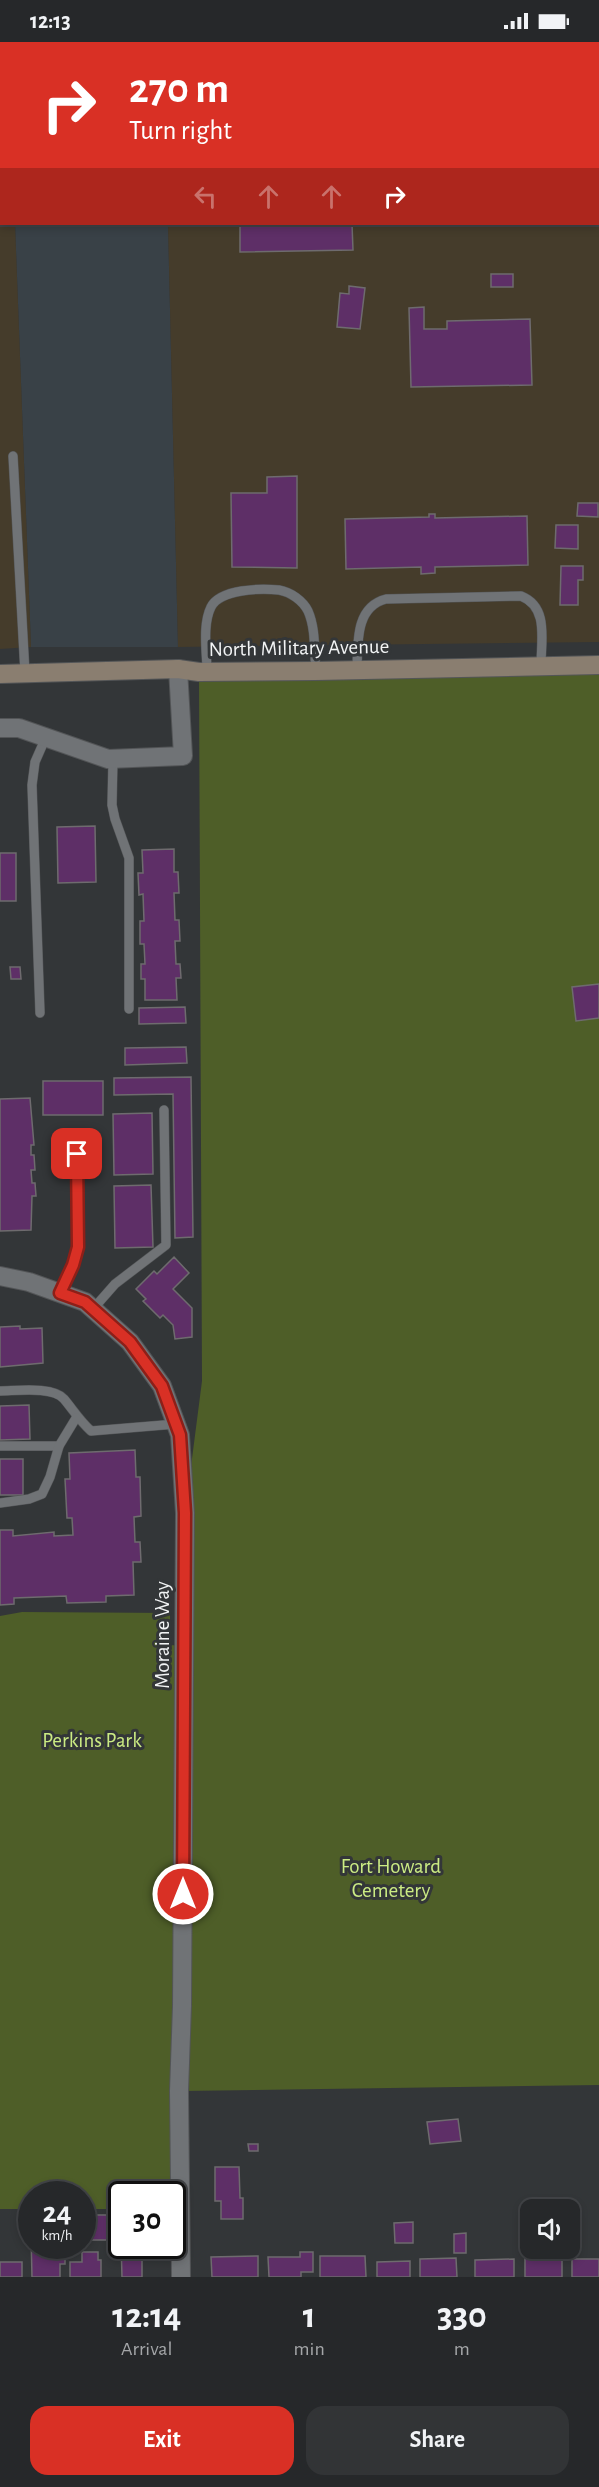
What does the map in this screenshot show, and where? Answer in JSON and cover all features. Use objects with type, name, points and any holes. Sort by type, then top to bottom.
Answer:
[{"type":"main road","name":"North Military Avenue","points":[[0,674],[178,669],[207,672],[316,671],[599,665]]},
{"type":"street","points":[[0,728],[19,728],[113,759],[183,756],[178,669]]},
{"type":"street","name":"Moraine Way","points":[[0,1276],[29,1282],[85,1302],[93,1309],[130,1342],[162,1386],[180,1435],[185,1513],[182,1995],[179,2091],[180,2277]]},
{"type":"lane","points":[[13,456],[25,673]]},
{"type":"lane","points":[[207,672],[207,622],[211,607],[220,596],[234,592],[280,590],[298,598],[308,611],[312,626],[316,671]]},
{"type":"lane","points":[[357,669],[362,619],[377,601],[521,596],[532,600],[541,617],[541,666]]},
{"type":"lane","points":[[40,1013],[32,785],[35,762],[45,737]]},
{"type":"lane","points":[[113,759],[112,805],[129,858],[129,1009]]},
{"type":"lane","points":[[93,1309],[115,1284],[166,1245],[164,1110]]},
{"type":"lane","points":[[60,1293],[73,1265],[78,1247],[76,1134]]},
{"type":"lane","points":[[0,1391],[44,1390],[53,1393],[62,1397],[76,1418],[91,1431],[176,1424]]},
{"type":"lane","points":[[0,1503],[29,1499],[42,1494],[50,1477],[59,1446],[76,1418]]},
{"type":"lane","points":[[0,1446],[59,1446]]},
{"type":"shaded area","points":[[0,225],[15,225],[31,647],[0,649]]},
{"type":"shaded area","points":[[15,225],[168,225],[178,647],[31,647]]},
{"type":"shaded area","points":[[168,225],[599,225],[599,642],[178,647]]},
{"type":"green space","name":"Fort Howard Cemetery","points":[[599,665],[599,2085],[180,2091],[173,2181],[108,2181],[108,2209],[96,2209],[96,2181],[18,2181],[18,2209],[0,2209],[0,1616],[22,1612],[170,1613],[170,1645],[184,1646],[185,1513],[202,1381],[199,672]]},
{"type":"building","points":[[240,225],[352,225],[353,250],[240,252]]},
{"type":"building","points":[[491,274],[513,274],[513,287],[491,287]]},
{"type":"building","points":[[349,286],[365,288],[360,329],[337,327],[340,293],[349,294]]},
{"type":"building","points":[[424,307],[424,329],[447,329],[447,321],[530,319],[532,385],[411,387],[409,308]]},
{"type":"building","points":[[297,476],[297,568],[232,567],[231,493],[267,493],[267,477]]},
{"type":"building","points":[[578,503],[598,503],[598,517],[577,516]]},
{"type":"building","points":[[429,514],[435,514],[435,518],[527,516],[528,565],[435,567],[435,573],[421,574],[421,567],[346,569],[345,519],[429,517]]},
{"type":"building","points":[[556,525],[578,525],[578,549],[555,548]]},
{"type":"building","points":[[561,566],[583,566],[583,580],[578,580],[578,605],[560,605]]},
{"type":"building","points":[[95,826],[96,882],[58,883],[57,827]]},
{"type":"building","points":[[174,849],[174,872],[178,872],[179,893],[174,893],[175,920],[179,920],[180,941],[175,941],[176,964],[180,964],[181,978],[176,978],[177,1000],[145,1000],[145,979],[141,979],[141,964],[145,964],[144,944],[140,944],[140,921],[144,921],[143,894],[139,895],[138,873],[143,873],[142,850]]},
{"type":"building","points":[[0,853],[16,853],[16,901],[0,901]]},
{"type":"building","points":[[10,967],[20,967],[21,979],[11,979]]},
{"type":"building","points":[[599,984],[599,1018],[576,1021],[572,987]]},
{"type":"building","points":[[185,1007],[186,1023],[139,1024],[139,1008]]},
{"type":"building","points":[[186,1047],[187,1063],[125,1065],[125,1048]]},
{"type":"building","points":[[191,1077],[193,1237],[175,1238],[173,1094],[114,1095],[114,1078]]},
{"type":"building","points":[[43,1081],[103,1081],[103,1115],[43,1115]]},
{"type":"building","points":[[30,1098],[34,1145],[31,1145],[31,1155],[34,1155],[35,1170],[31,1170],[36,1196],[32,1196],[31,1230],[0,1231],[0,1099]]},
{"type":"building","points":[[152,1113],[153,1174],[114,1175],[113,1114]]},
{"type":"building","points":[[151,1185],[153,1247],[115,1248],[114,1186]]},
{"type":"building","points":[[174,1257],[189,1273],[173,1289],[192,1308],[192,1337],[175,1339],[173,1325],[163,1315],[160,1318],[143,1301],[146,1299],[136,1289],[154,1271],[157,1274]]},
{"type":"building","points":[[20,1326],[20,1329],[42,1328],[43,1363],[0,1367],[0,1327]]},
{"type":"building","points":[[29,1405],[30,1439],[0,1440],[0,1406]]},
{"type":"building","points":[[135,1450],[136,1477],[140,1477],[141,1516],[134,1517],[135,1542],[140,1542],[141,1562],[133,1562],[134,1595],[106,1596],[106,1602],[67,1603],[66,1596],[14,1598],[14,1604],[0,1605],[0,1530],[13,1530],[13,1536],[54,1532],[54,1536],[73,1535],[72,1518],[67,1518],[65,1479],[70,1479],[69,1453]]},
{"type":"building","points":[[0,1459],[23,1459],[23,1495],[0,1495]]},
{"type":"building","points":[[458,2119],[461,2141],[430,2144],[427,2122]]},
{"type":"building","points":[[248,2144],[258,2144],[258,2151],[249,2151]]},
{"type":"building","points":[[215,2167],[239,2167],[243,2219],[221,2219],[221,2201],[215,2201]]},
{"type":"building","points":[[96,2215],[108,2215],[108,2240],[96,2240]]},
{"type":"building","points":[[413,2222],[413,2243],[395,2243],[394,2223]]},
{"type":"building","points":[[466,2233],[466,2253],[454,2253],[454,2234]]},
{"type":"building","points":[[96,2252],[98,2252],[98,2260],[101,2260],[101,2277],[70,2277],[70,2262],[82,2262],[82,2259],[96,2259]]},
{"type":"building","points":[[300,2252],[313,2252],[313,2272],[301,2272],[301,2277],[269,2277],[268,2257],[300,2257]]},
{"type":"building","points":[[258,2256],[258,2277],[212,2277],[211,2257]]},
{"type":"building","points":[[320,2256],[365,2256],[366,2277],[320,2277]]},
{"type":"building","points":[[456,2258],[457,2277],[420,2277],[420,2259]]},
{"type":"building","points":[[32,2259],[65,2259],[65,2264],[60,2264],[60,2277],[32,2277]]},
{"type":"building","points":[[122,2259],[142,2259],[142,2277],[122,2277]]},
{"type":"building","points":[[514,2259],[514,2277],[475,2277],[475,2260]]},
{"type":"building","points":[[525,2259],[562,2259],[562,2277],[525,2277]]},
{"type":"building","points":[[572,2259],[599,2259],[599,2277],[572,2277]]},
{"type":"building","points":[[410,2261],[410,2277],[377,2277],[377,2262]]},
{"type":"building","points":[[0,2262],[22,2262],[22,2277],[0,2277]]},
{"type":"route","points":[[77,1154],[78,1247],[73,1265],[60,1293],[85,1302],[130,1342],[162,1386],[180,1435],[185,1513],[183,1894]]},
{"type":"park label","name":"Perkins Park","points":[[92,1740]]}]
